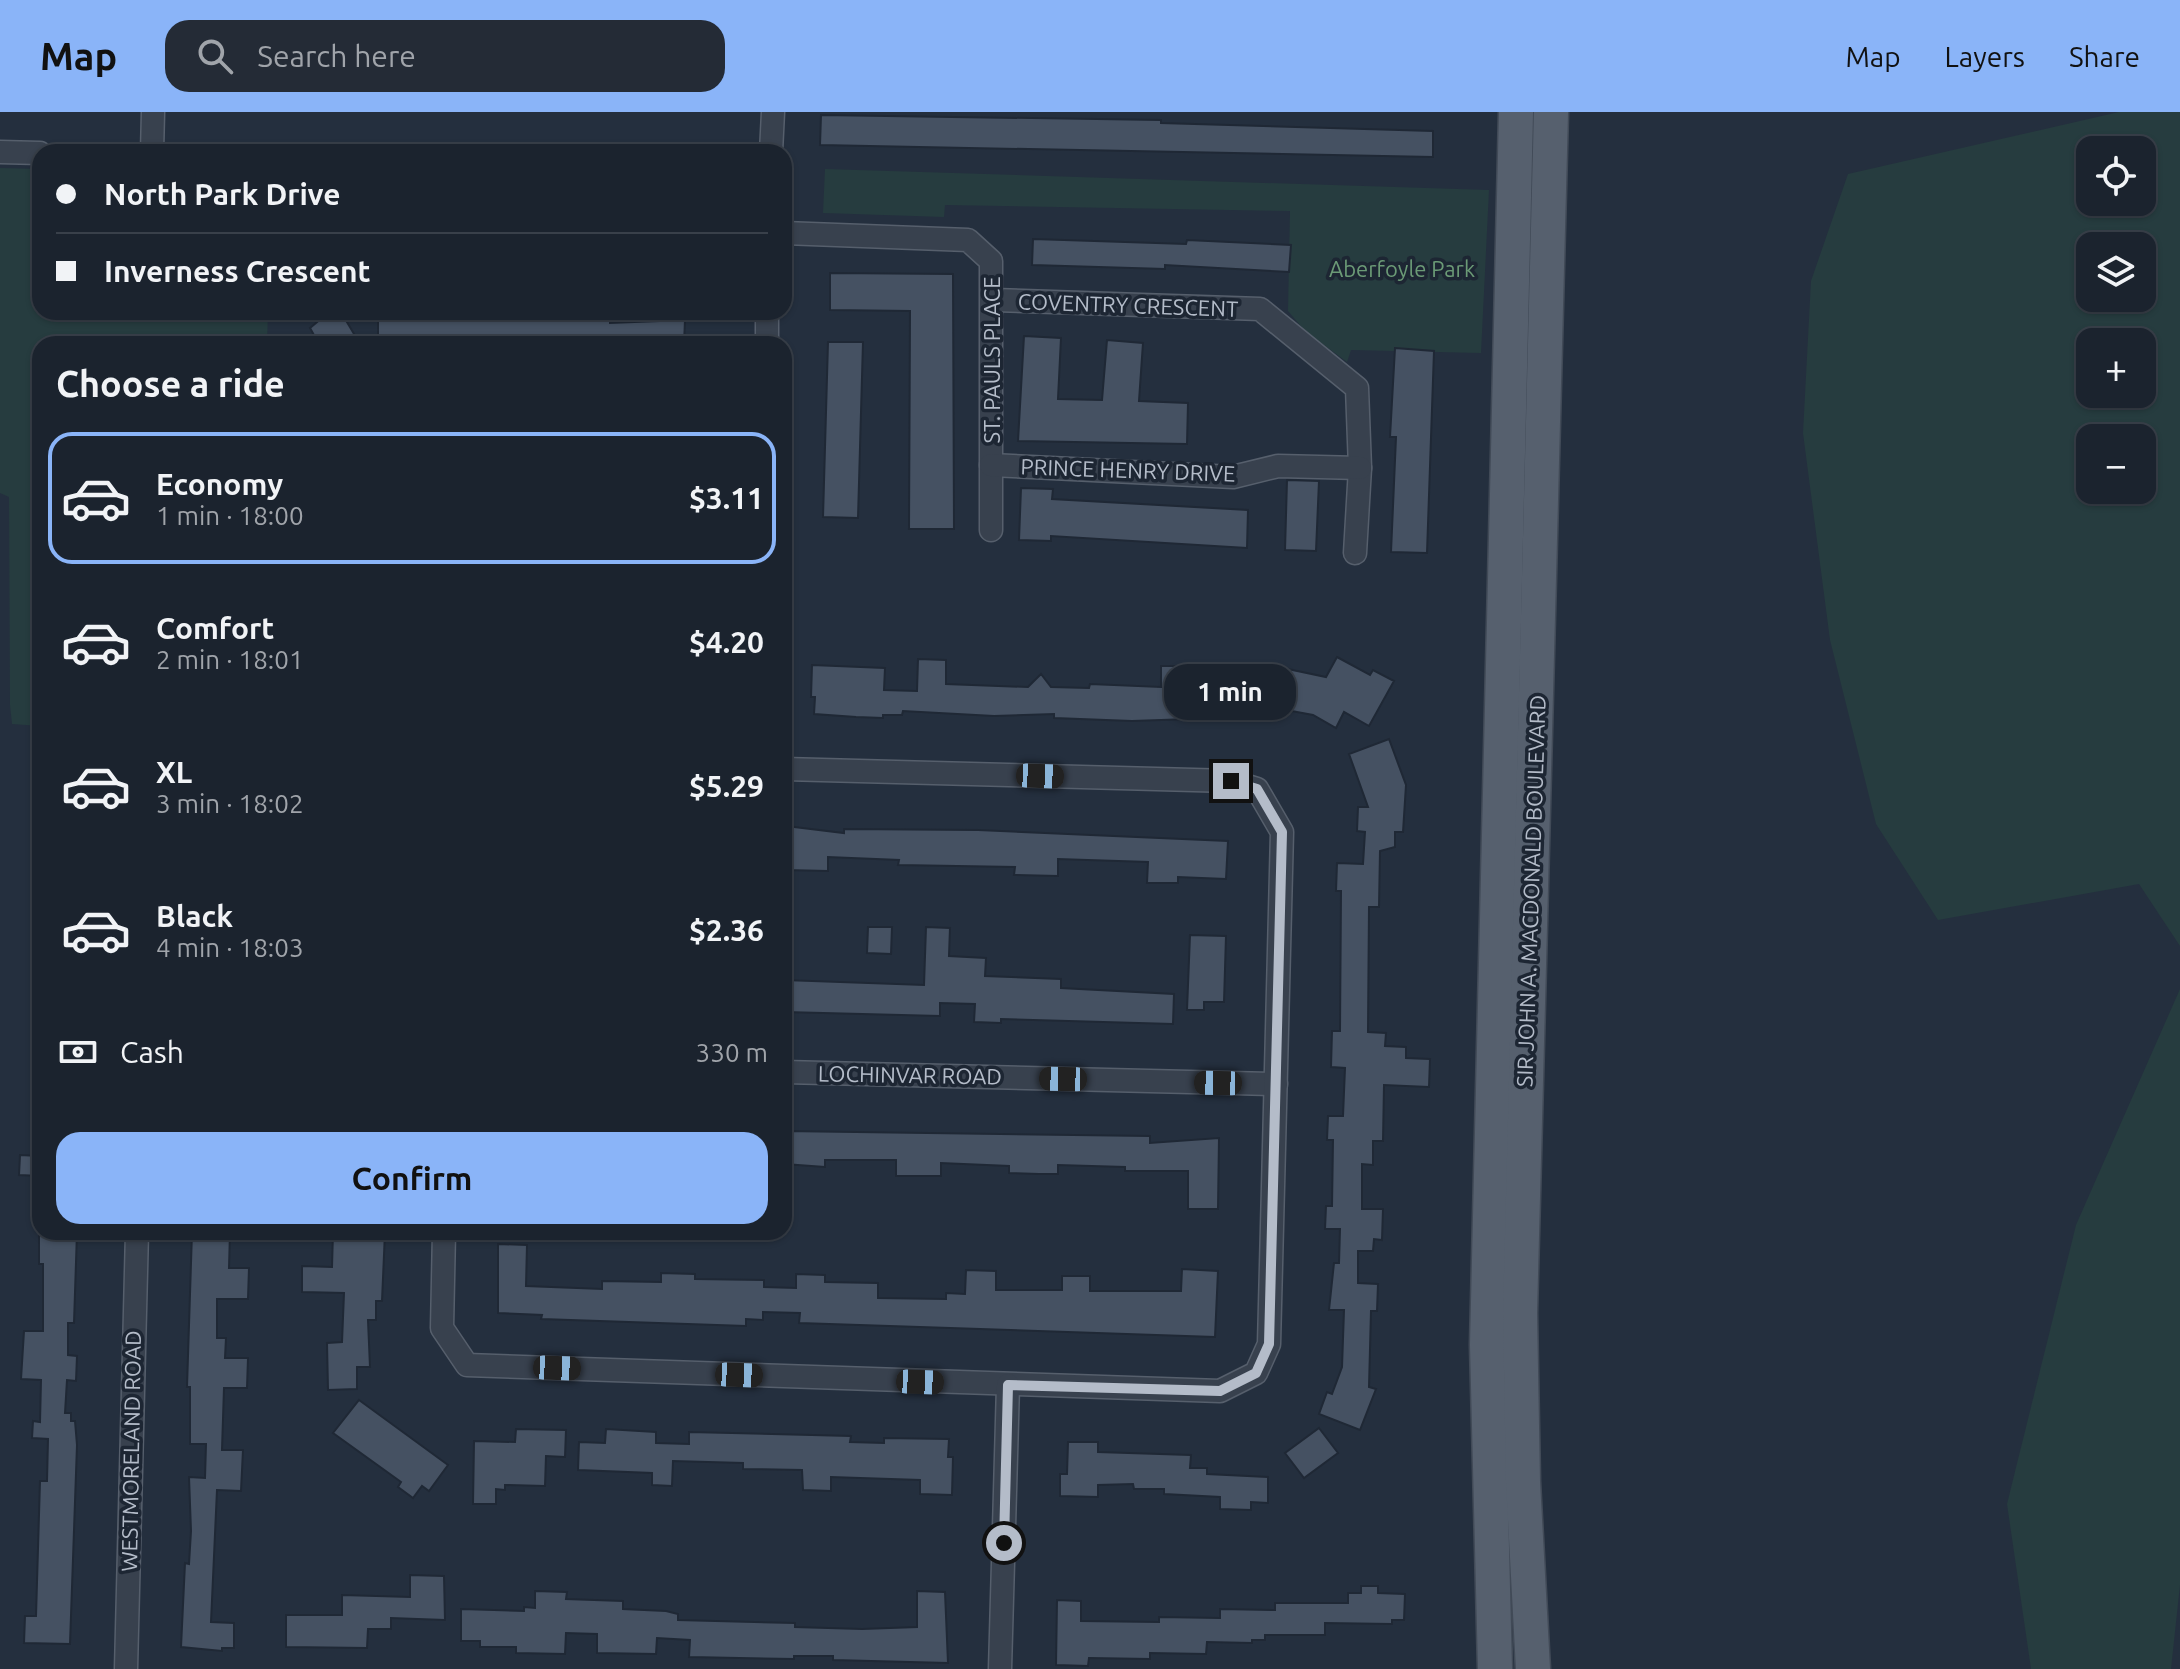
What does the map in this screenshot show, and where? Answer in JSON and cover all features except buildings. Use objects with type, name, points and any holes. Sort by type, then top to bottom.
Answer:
[{"type":"main road","name":"SIR JOHN A. MACDONALD BOULEVARD","points":[[1495,1669],[1487,1345],[1516,112]]},
{"type":"main road","name":"SIR JOHN A. MACDONALD BOULEVARD","points":[[1533,1669],[1523,1482],[1520,1313],[1551,112]]},
{"type":"street","points":[[152,144],[153,112]]},
{"type":"street","points":[[771,144],[773,112]]},
{"type":"street","points":[[0,152],[32,153]]},
{"type":"street","name":"ST. PAULS PLACE","points":[[792,233],[968,240],[991,261],[994,300],[991,530]]},
{"type":"street","name":"COVENTRY CRESCENT","points":[[994,300],[1260,309],[1357,388],[1360,468],[1355,553]]},
{"type":"street","name":"PRINCE HENRY DRIVE","points":[[991,465],[1233,477],[1278,466],[1360,468]]},
{"type":"street","points":[[444,1240],[442,1328],[467,1365],[1220,1391],[1256,1373],[1269,1344],[1282,832],[1257,789],[1231,781],[792,769]]},
{"type":"street","name":"LOCHINVAR ROAD","points":[[792,1072],[1276,1084]]},
{"type":"street","name":"WESTMORELAND ROAD","points":[[126,1669],[137,1240]]},
{"type":"street","points":[[1000,1669],[1008,1385]]},
{"type":"green space","points":[[2119,112],[2180,112],[2180,946],[2139,884],[1938,920],[1876,824],[1830,640],[1803,433],[1811,281],[1848,174]]},
{"type":"green space","points":[[0,168],[32,169],[32,320],[268,320],[267,336],[32,336],[32,725],[12,724],[9,497],[0,493]]},
{"type":"green space","name":"Aberfoyle Park","points":[[825,169],[1489,190],[1481,353],[1351,350],[1347,362],[1305,331],[1288,311],[1290,211],[945,205],[944,217],[823,213]]},
{"type":"green space","points":[[2180,989],[2180,1585],[2171,1669],[2031,1669],[2007,1504],[2076,1225]]},
{"type":"route","points":[[1004,1543],[1008,1385],[1220,1391],[1256,1373],[1269,1344],[1282,832],[1257,789],[1231,781]]}]
